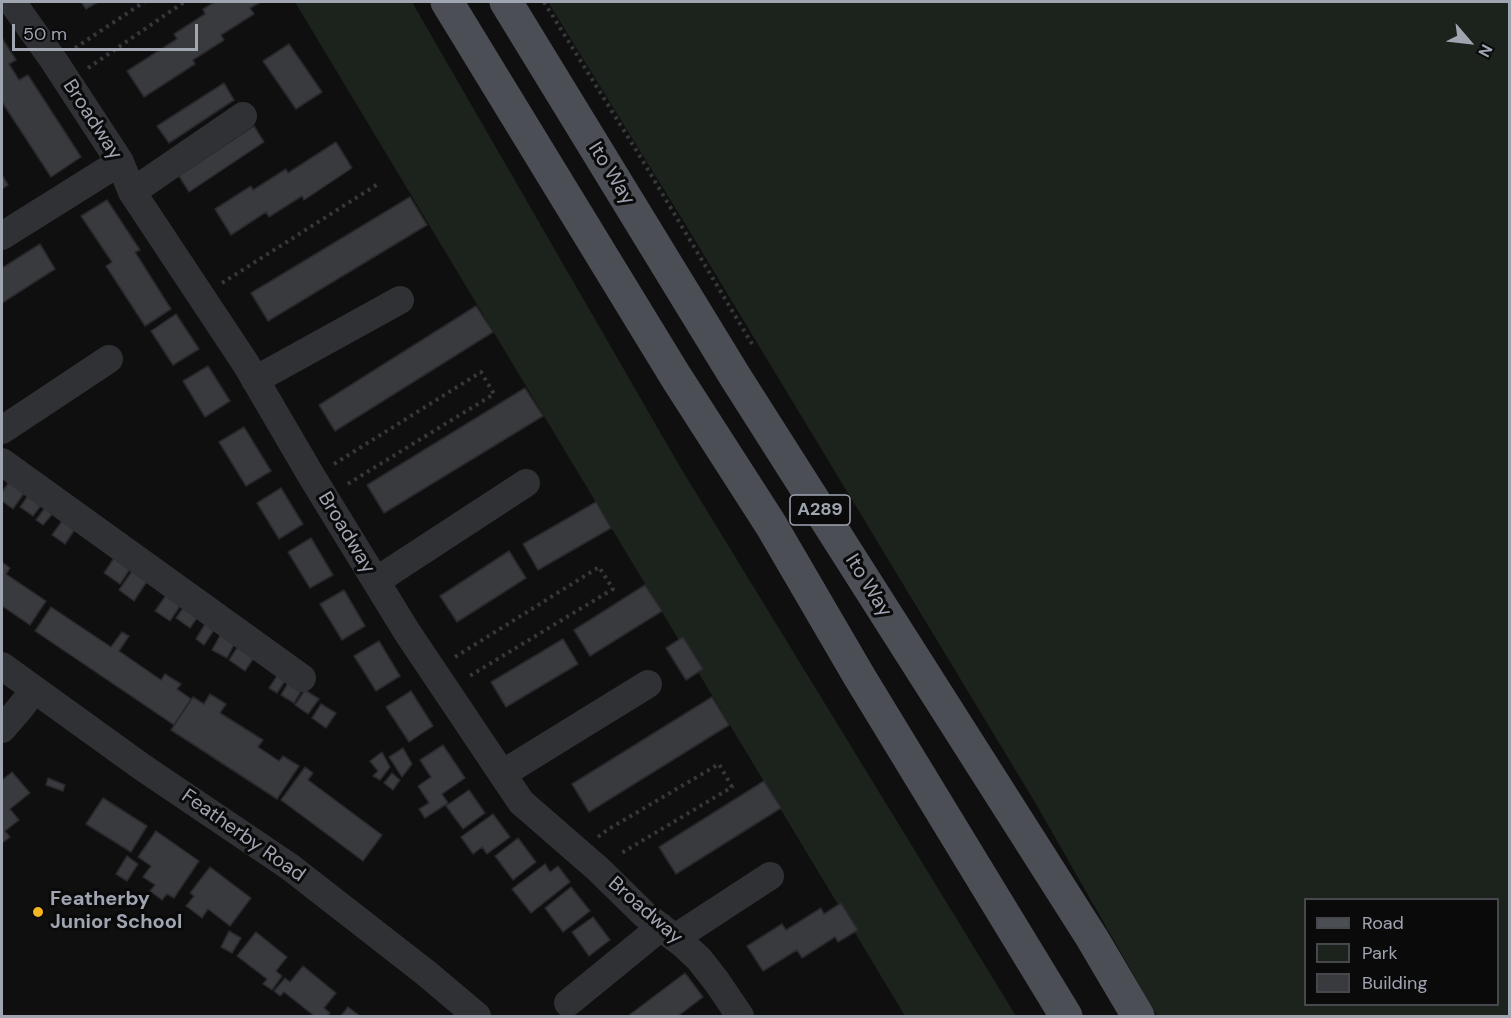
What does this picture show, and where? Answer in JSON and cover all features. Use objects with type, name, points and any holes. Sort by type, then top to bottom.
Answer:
[{"type":"main road","name":"A289","points":[[447,2],[676,377],[771,525],[859,676],[1066,1017]]},
{"type":"main road","name":"Ito Way","points":[[506,2],[736,378],[1092,938],[1138,1017]]},
{"type":"street","name":"Broadway","points":[[12,2],[61,71],[120,162],[132,192],[255,380],[318,488],[407,632],[521,802],[579,852],[645,915],[684,945],[721,988],[740,1017]]},
{"type":"street","points":[[132,192],[243,116]]},
{"type":"street","points":[[2,236],[120,162]]},
{"type":"street","points":[[255,380],[400,300]]},
{"type":"street","points":[[2,430],[109,359]]},
{"type":"street","points":[[2,462],[302,678]]},
{"type":"street","points":[[376,581],[526,483]]},
{"type":"street","name":"Featherby Road","points":[[2,666],[142,767],[290,867],[426,973],[477,1017]]},
{"type":"street","points":[[502,774],[648,684]]},
{"type":"street","points":[[2,729],[34,690]]},
{"type":"street","points":[[568,1003],[668,932],[770,876]]},
{"type":"path","points":[[61,71],[144,2]]},
{"type":"path","points":[[61,71],[184,2]]},
{"type":"path","points":[[201,297],[378,184]]},
{"type":"path","points":[[481,372],[494,394],[318,488],[481,372]]},
{"type":"path","points":[[599,567],[613,589],[440,680],[599,567]]},
{"type":"path","points":[[579,852],[607,830],[719,764],[732,787],[620,855],[602,873]]},
{"type":"green space","points":[[295,2],[412,2],[679,465],[1016,1016],[905,1016]]},
{"type":"green space","points":[[548,2],[1509,2],[1509,1016],[1157,1016],[1036,804],[684,222]]},
{"type":"building","points":[[81,2],[98,2],[86,9]]},
{"type":"building","points":[[215,2],[261,2],[250,8],[254,14],[221,35],[224,40],[193,60],[195,64],[144,97],[127,71],[177,39],[174,34],[205,14],[203,9]]},
{"type":"building","points":[[2,38],[16,60],[9,64],[19,80],[28,75],[81,157],[51,177],[2,102]]},
{"type":"building","points":[[289,44],[322,92],[296,109],[263,61]]},
{"type":"building","points":[[224,83],[234,100],[169,143],[157,126]]},
{"type":"building","points":[[254,126],[264,142],[189,192],[179,176]]},
{"type":"building","points":[[336,142],[352,168],[304,200],[302,196],[269,217],[266,212],[231,235],[215,209],[251,186],[253,190],[286,169],[288,173]]},
{"type":"building","points":[[2,175],[8,185],[2,189]]},
{"type":"building","points":[[410,197],[427,225],[268,321],[251,293]]},
{"type":"building","points":[[107,200],[140,250],[135,252],[171,309],[145,326],[106,266],[112,262],[81,216]]},
{"type":"building","points":[[40,244],[55,269],[2,303],[2,268]]},
{"type":"building","points":[[476,306],[493,332],[335,431],[319,405]]},
{"type":"building","points":[[176,314],[199,349],[173,365],[151,331]]},
{"type":"building","points":[[208,366],[230,401],[205,417],[183,381]]},
{"type":"building","points":[[525,388],[543,416],[384,513],[367,485]]},
{"type":"building","points":[[244,427],[271,471],[246,486],[219,442]]},
{"type":"building","points":[[14,475],[29,486],[13,509],[2,501],[2,492]]},
{"type":"building","points":[[281,488],[303,524],[279,539],[257,503]]},
{"type":"building","points":[[32,490],[45,500],[33,516],[20,507]]},
{"type":"building","points":[[596,502],[611,528],[538,570],[523,544]]},
{"type":"building","points":[[47,505],[55,511],[43,525],[36,520]]},
{"type":"building","points":[[65,517],[78,525],[65,544],[52,535]]},
{"type":"building","points":[[311,538],[333,575],[310,588],[288,552]]},
{"type":"building","points":[[509,551],[526,578],[457,622],[440,596]]},
{"type":"building","points":[[118,552],[134,563],[120,584],[104,573]]},
{"type":"building","points":[[2,562],[10,568],[6,574],[46,601],[30,625],[2,606]]},
{"type":"building","points":[[135,567],[150,577],[134,601],[119,590]]},
{"type":"building","points":[[645,585],[662,611],[590,656],[574,630]]},
{"type":"building","points":[[171,588],[186,597],[170,621],[155,611]]},
{"type":"building","points":[[344,590],[365,626],[342,640],[320,604]]},
{"type":"building","points":[[188,601],[202,611],[190,628],[176,618]]},
{"type":"building","points":[[51,607],[111,647],[122,632],[129,636],[119,651],[161,680],[165,674],[181,684],[177,689],[191,699],[174,725],[35,631]]},
{"type":"building","points":[[205,624],[214,630],[204,645],[196,639]]},
{"type":"building","points":[[222,632],[236,641],[227,658],[212,650]]},
{"type":"building","points":[[683,637],[703,669],[686,680],[666,648]]},
{"type":"building","points":[[563,639],[578,664],[506,707],[491,682]]},
{"type":"building","points":[[379,641],[400,676],[376,691],[354,656]]},
{"type":"building","points":[[241,642],[257,653],[245,671],[229,660]]},
{"type":"building","points":[[279,673],[287,678],[277,693],[269,688]]},
{"type":"building","points":[[291,678],[304,686],[294,703],[281,695]]},
{"type":"building","points":[[305,690],[319,699],[308,714],[295,705]]},
{"type":"building","points":[[411,691],[433,726],[409,742],[386,707]]},
{"type":"building","points":[[210,694],[226,704],[220,713],[263,740],[258,747],[279,761],[283,756],[299,766],[277,799],[171,730],[193,697],[204,704]]},
{"type":"building","points":[[712,697],[729,725],[589,812],[572,784]]},
{"type":"building","points":[[321,704],[336,713],[326,728],[312,718]]},
{"type":"building","points":[[443,745],[465,778],[442,794],[448,803],[425,818],[419,809],[429,803],[418,786],[431,777],[420,760]]},
{"type":"building","points":[[403,748],[412,764],[402,777],[389,757]]},
{"type":"building","points":[[382,752],[390,767],[380,780],[373,776],[378,771],[370,761]]},
{"type":"building","points":[[305,767],[313,773],[308,780],[382,835],[363,861],[281,800]]},
{"type":"building","points":[[12,772],[30,793],[10,809],[19,820],[5,831],[10,837],[2,843],[2,780]]},
{"type":"building","points":[[392,773],[400,780],[393,790],[384,783]]},
{"type":"building","points":[[48,778],[65,785],[63,791],[46,785]]},
{"type":"building","points":[[764,781],[781,808],[676,874],[659,847]]},
{"type":"building","points":[[469,790],[485,813],[463,829],[446,806]]},
{"type":"building","points":[[103,798],[147,826],[131,852],[86,824]]},
{"type":"building","points":[[493,814],[510,837],[487,854],[482,847],[473,854],[461,837]]},
{"type":"building","points":[[156,831],[199,861],[174,898],[167,894],[162,900],[150,891],[155,885],[143,877],[151,866],[138,857]]},
{"type":"building","points":[[518,838],[536,862],[513,880],[495,856]]},
{"type":"building","points":[[127,856],[138,864],[127,881],[116,874]]},
{"type":"building","points":[[545,864],[550,872],[558,866],[570,882],[531,913],[512,889]]},
{"type":"building","points":[[210,867],[251,898],[230,926],[208,909],[202,918],[186,906],[194,896],[190,893]]},
{"type":"building","points":[[571,887],[590,911],[563,932],[545,908]]},
{"type":"building","points":[[841,903],[858,930],[838,942],[835,937],[802,958],[797,950],[763,971],[747,946],[782,924],[786,930],[821,908],[824,914]]},
{"type":"building","points":[[593,917],[610,940],[589,956],[572,932]]},
{"type":"building","points":[[229,931],[241,938],[232,953],[221,947]]},
{"type":"building","points":[[256,932],[287,957],[276,971],[282,976],[272,990],[263,984],[267,979],[237,956]]},
{"type":"building","points":[[303,966],[336,993],[324,1008],[330,1013],[327,1016],[312,1016],[284,992],[280,996],[274,991],[285,978],[290,982]]},
{"type":"building","points":[[685,973],[703,997],[678,1016],[628,1016]]},
{"type":"building","points":[[348,1007],[360,1016],[341,1016]]},
{"type":"place","name":"Featherby Junior School","points":[[38,912]]}]
